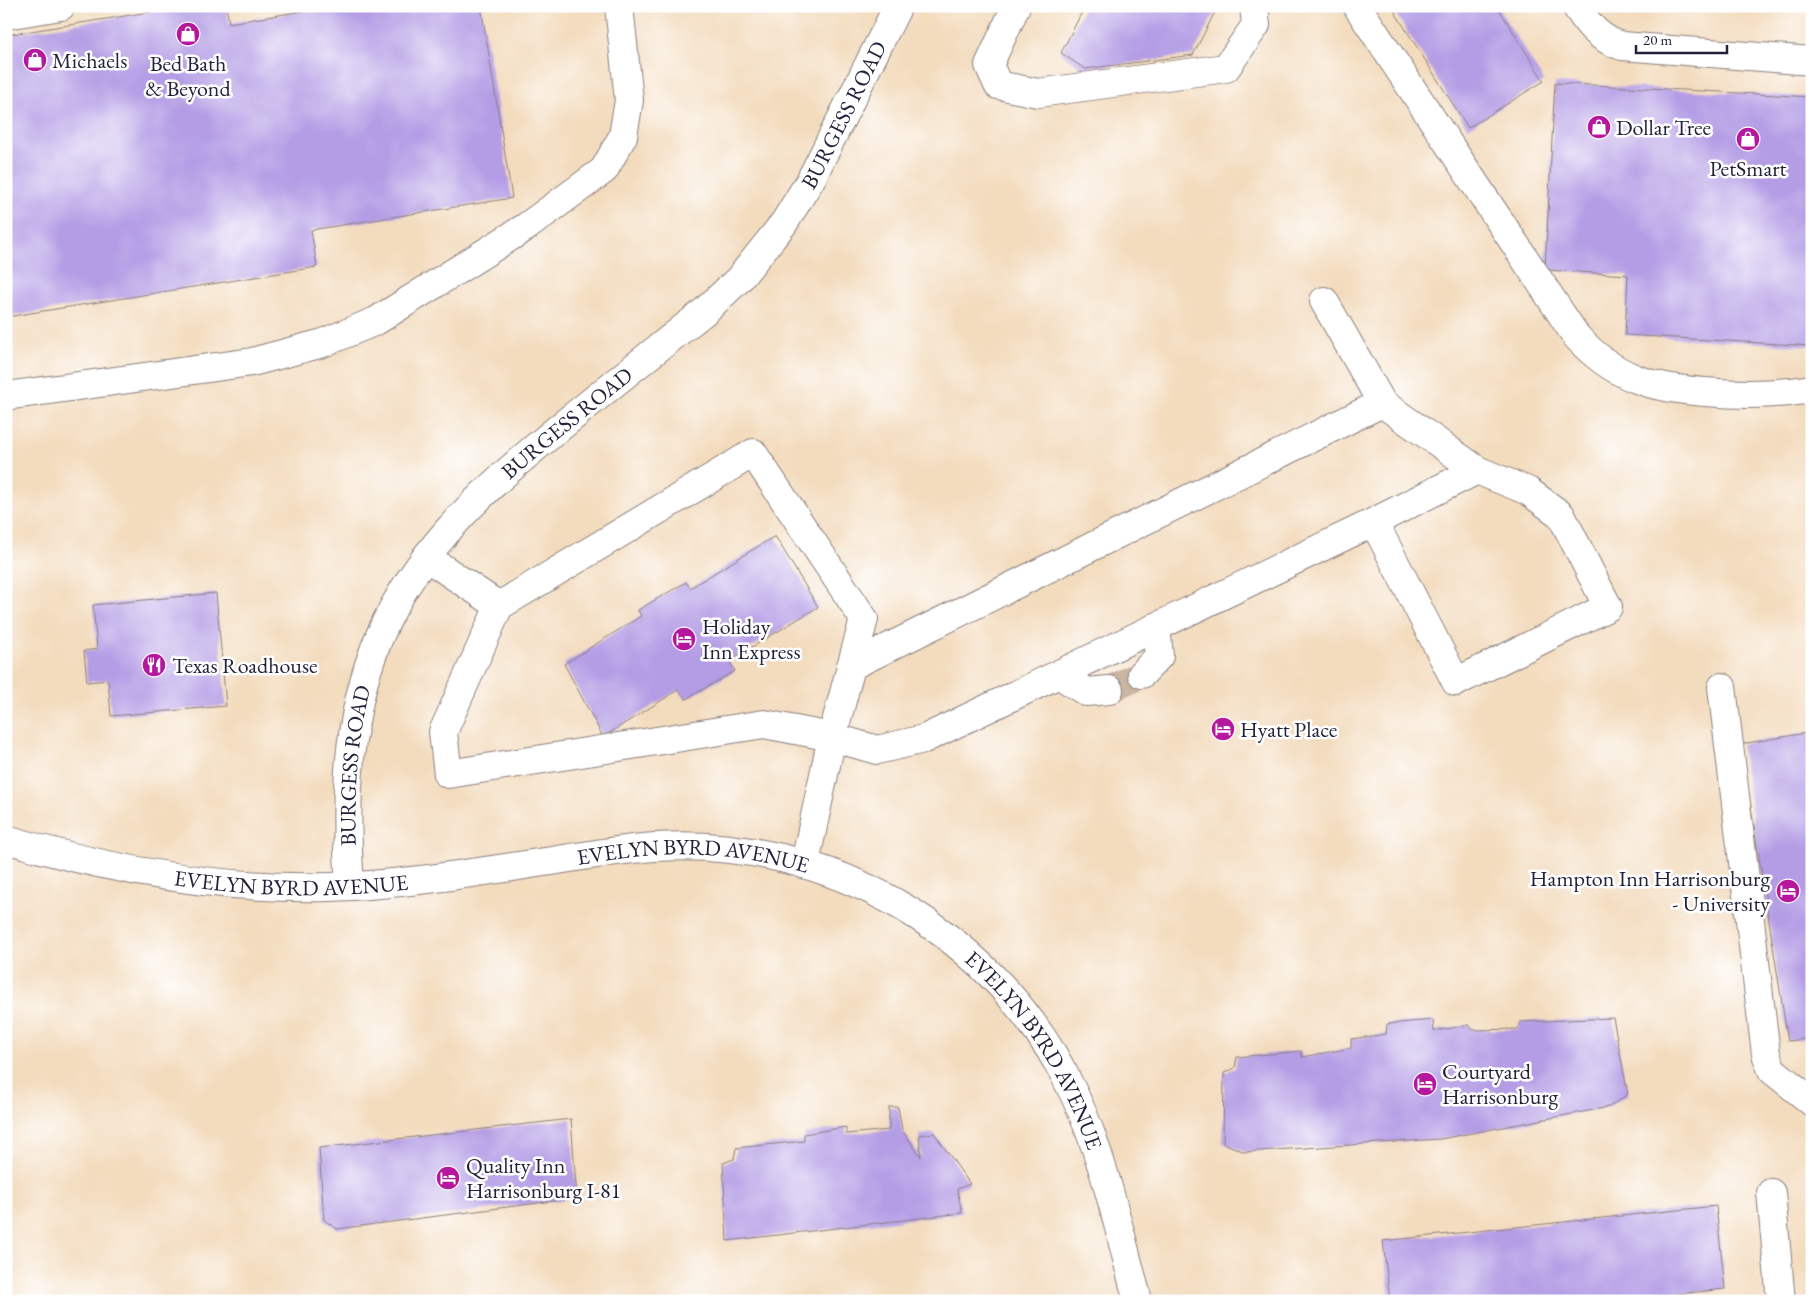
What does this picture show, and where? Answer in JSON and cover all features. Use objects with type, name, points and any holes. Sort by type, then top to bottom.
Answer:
[{"type":"street","points":[[6,15],[60,6]]},
{"type":"street","points":[[6,396],[252,362],[323,343],[376,321],[526,227],[604,170],[623,136],[629,100],[618,6]]},
{"type":"street","name":"BURGESS ROAD","points":[[350,886],[346,826],[347,772],[355,717],[378,640],[400,597],[426,557],[457,518],[506,473],[705,310],[731,287],[762,253],[804,190],[898,6]]},
{"type":"street","points":[[1016,6],[989,65],[998,85],[1038,93],[1226,68],[1256,25],[1254,6]]},
{"type":"street","points":[[1357,6],[1495,217],[1576,336],[1590,351],[1624,374],[1650,385],[1670,390],[1743,395],[1812,389]]},
{"type":"street","points":[[1576,6],[1593,31],[1610,43],[1622,46],[1812,61]]},
{"type":"street","points":[[1324,301],[1382,403],[1477,470],[1528,491],[1561,516],[1608,607],[1456,682],[1374,522]]},
{"type":"street","points":[[851,666],[1382,403]]},
{"type":"street","points":[[804,863],[832,737],[864,619],[753,453],[499,606],[444,732],[448,774],[764,724],[832,737],[877,750],[924,739],[1374,522],[1477,470]]},
{"type":"street","points":[[426,557],[499,606]]},
{"type":"street","points":[[1142,674],[1159,656],[1156,626]]},
{"type":"street","points":[[1059,674],[1086,692],[1108,690]]},
{"type":"street","points":[[1722,687],[1766,1054],[1772,1070],[1812,1102]]},
{"type":"street","name":"EVELYN BYRD AVENUE","points":[[6,839],[80,858],[161,875],[235,883],[299,887],[350,886],[415,880],[653,847],[709,847],[742,850],[804,863],[869,888],[926,921],[970,955],[1016,1002],[1043,1037],[1075,1095],[1100,1164],[1138,1301]]},
{"type":"street","points":[[1771,1193],[1781,1301]]},
{"type":"building","points":[[187,6],[226,6],[229,23],[335,6],[481,6],[512,198],[311,230],[317,267],[6,317],[6,35]]},
{"type":"building","points":[[1085,6],[1218,6],[1193,55],[1085,69],[1061,53]]},
{"type":"building","points":[[1391,6],[1497,6],[1544,81],[1468,128]]},
{"type":"building","points":[[1555,83],[1812,97],[1812,346],[1625,335],[1628,275],[1545,270]]},
{"type":"building","name":"Holiday Inn Express","points":[[775,536],[818,607],[729,661],[735,671],[686,699],[678,690],[603,737],[564,664],[641,616],[638,610],[686,582],[690,588]]},
{"type":"building","name":"Texas Roadhouse","points":[[216,593],[226,706],[111,716],[108,680],[87,682],[84,651],[97,649],[93,605]]},
{"type":"building","name":"Hampton Inn Harrisonburg - University","points":[[1812,732],[1812,1038],[1788,1041],[1741,744]]},
{"type":"building","name":"Courtyard Harrisonburg","points":[[1613,1018],[1628,1094],[1609,1107],[1440,1139],[1245,1152],[1223,1143],[1224,1073],[1235,1068],[1237,1057],[1301,1051],[1302,1057],[1351,1048],[1351,1039],[1386,1034],[1387,1024],[1433,1020],[1434,1031],[1469,1025],[1473,1030],[1518,1029],[1520,1022]]},
{"type":"building","points":[[889,1107],[898,1107],[902,1130],[921,1157],[919,1135],[934,1133],[970,1184],[957,1189],[962,1213],[727,1241],[723,1163],[734,1159],[736,1148],[804,1141],[804,1134],[846,1127],[846,1134],[889,1130]]},
{"type":"building","name":"Quality Inn Harrisonburg I-81","points":[[571,1119],[577,1198],[337,1229],[324,1220],[319,1148]]},
{"type":"building","points":[[1716,1206],[1725,1289],[1610,1301],[1390,1301],[1383,1241]]},
{"type":"tunnel","points":[[1109,690],[1142,674]]},
{"type":"place","name":"Bed Bath & Beyond","points":[[188,34]]},
{"type":"place","name":"Michaels","points":[[35,60]]},
{"type":"place","name":"Dollar Tree","points":[[1599,127]]},
{"type":"place","name":"PetSmart","points":[[1748,139]]},
{"type":"place","name":"Holiday Inn Express","points":[[684,639]]},
{"type":"place","name":"Texas Roadhouse","points":[[154,665]]},
{"type":"place","name":"Hyatt Place","points":[[1223,729]]},
{"type":"place","name":"Hampton Inn Harrisonburg - University","points":[[1788,891]]},
{"type":"place","name":"Courtyard Harrisonburg","points":[[1425,1084]]},
{"type":"place","name":"Quality Inn Harrisonburg I-81","points":[[448,1178]]}]
